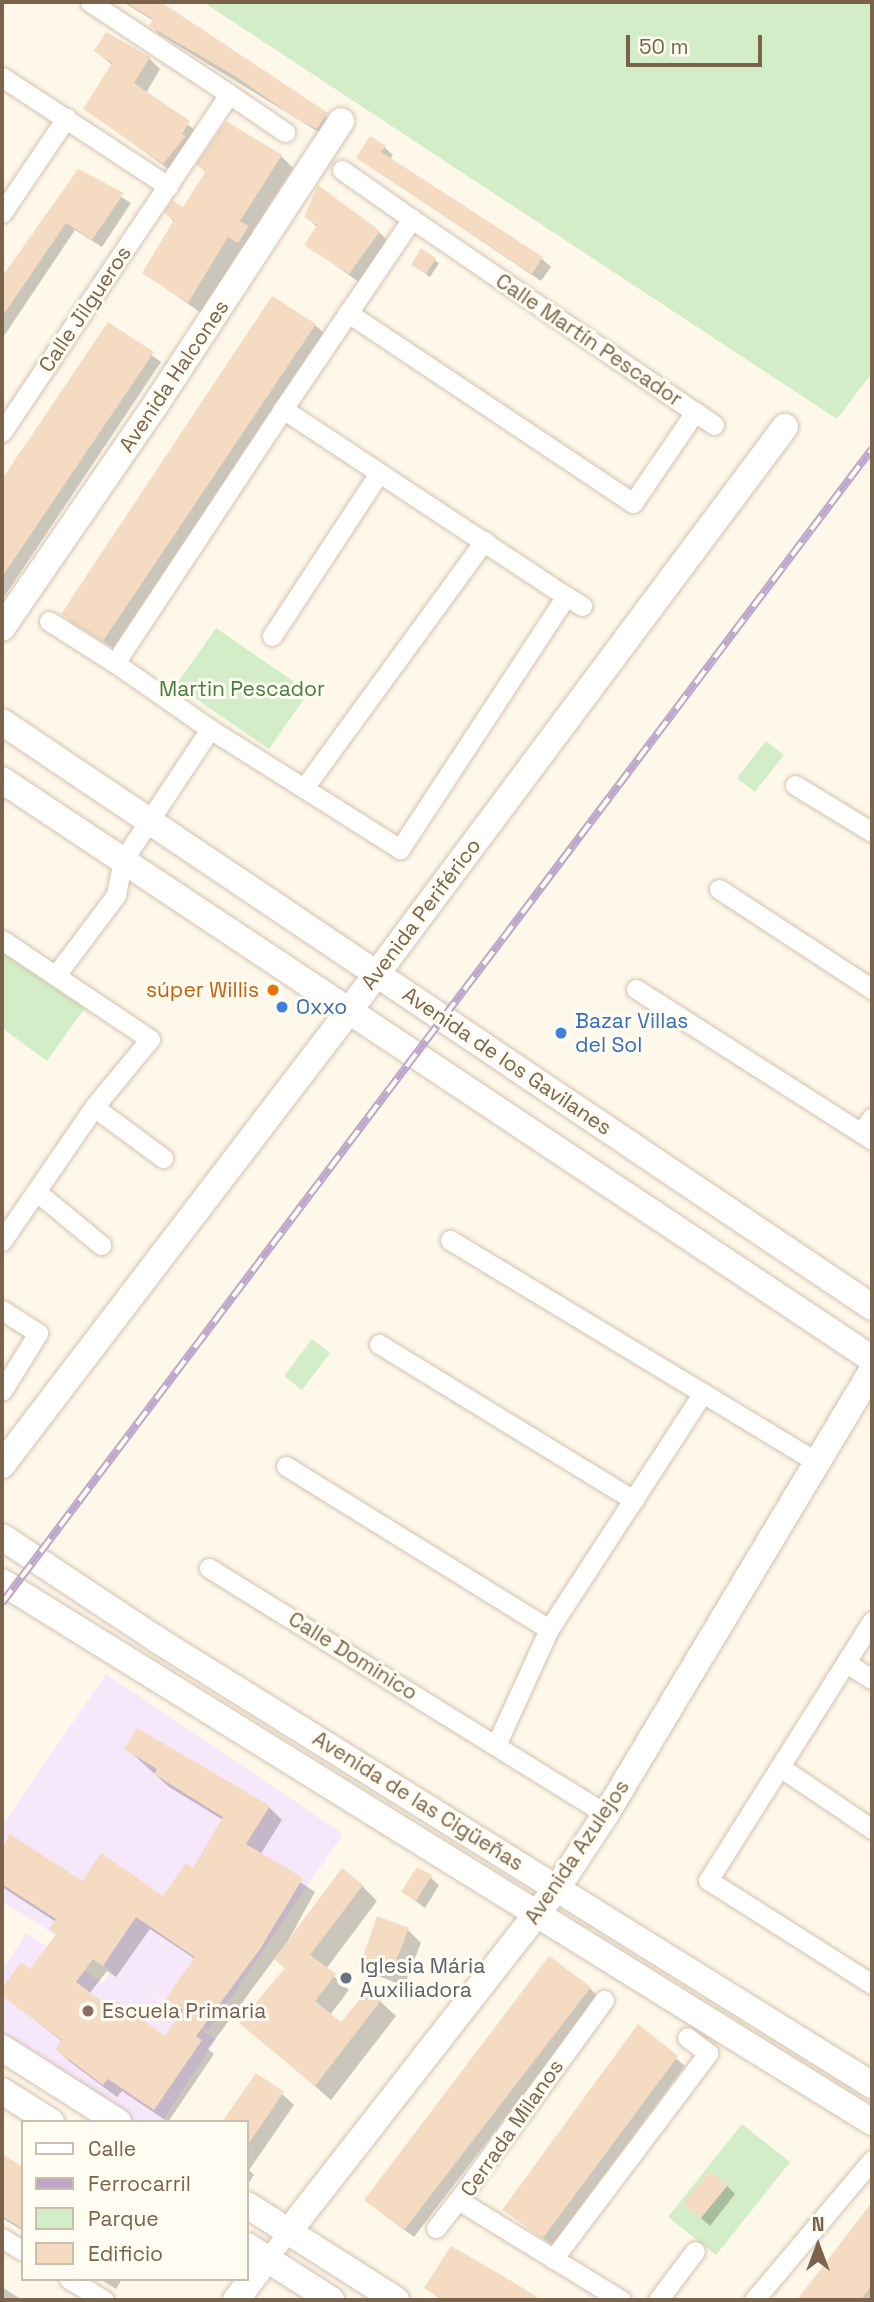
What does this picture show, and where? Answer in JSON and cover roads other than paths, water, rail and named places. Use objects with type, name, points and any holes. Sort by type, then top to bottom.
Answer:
[{"type":"main road","name":"Avenida Halcones","points":[[2,628],[156,404],[341,121]]},
{"type":"main road","name":"Avenida Periférico","points":[[2,1465],[349,1011],[785,427]]},
{"type":"main road","name":"Avenida de los Gavilanes","points":[[2,722],[872,1307]]},
{"type":"main road","points":[[2,780],[872,1359]]},
{"type":"main road","points":[[489,1104],[515,1067]]},
{"type":"main road","name":"Avenida Azulejos","points":[[289,2231],[557,1888],[606,1814],[815,1461],[872,1371]]},
{"type":"main road","name":"Avenida de las Cigüeñas","points":[[2,1537],[156,1639],[872,2085]]},
{"type":"main road","name":"Avenida de las Cigüeñas","points":[[2,1582],[872,2122]]},
{"type":"main road","points":[[2,2048],[115,2120]]},
{"type":"main road","points":[[2,2091],[48,2120]]},
{"type":"main road","points":[[248,2206],[396,2300]]},
{"type":"main road","points":[[257,2253],[331,2300]]},
{"type":"main road","name":"Avenida Azulejos","points":[[248,2273],[257,2253]]},
{"type":"main road","name":"Avenida Azulejos","points":[[236,2300],[244,2281]]},
{"type":"street","points":[[90,2],[285,132]]},
{"type":"street","points":[[2,77],[168,186]]},
{"type":"street","name":"Calle Jilgueros","points":[[2,432],[229,94]]},
{"type":"street","points":[[2,213],[66,118]]},
{"type":"street","name":"Calle Martín Pescador","points":[[342,170],[695,412],[633,503],[348,313]]},
{"type":"street","points":[[115,663],[412,219]]},
{"type":"street","points":[[49,621],[210,729],[400,849],[574,601],[283,410]]},
{"type":"street","points":[[695,412],[714,425]]},
{"type":"street","points":[[272,636],[379,473]]},
{"type":"street","points":[[304,788],[484,541]]},
{"type":"street","points":[[56,975],[117,895],[123,860],[210,729]]},
{"type":"street","points":[[795,785],[872,832]]},
{"type":"street","points":[[719,889],[872,989]]},
{"type":"street","points":[[2,940],[150,1039],[94,1107],[38,1193],[2,1241]]},
{"type":"street","points":[[636,989],[869,1130]]},
{"type":"street","points":[[94,1107],[163,1158]]},
{"type":"street","points":[[38,1193],[101,1245]]},
{"type":"street","points":[[450,1240],[815,1461]]},
{"type":"street","points":[[2,1310],[38,1333],[2,1391]]},
{"type":"street","points":[[379,1344],[634,1500]]},
{"type":"street","points":[[496,1745],[549,1629],[703,1394]]},
{"type":"street","points":[[286,1466],[549,1629]]},
{"type":"street","name":"Calle Dominico","points":[[209,1568],[606,1814]]},
{"type":"street","points":[[872,1621],[708,1880],[872,1984]]},
{"type":"street","points":[[846,1663],[872,1679]]},
{"type":"street","points":[[780,1767],[872,1829]]},
{"type":"street","name":"Cerrada Milanos","points":[[604,2000],[458,2200],[621,2300]]},
{"type":"street","points":[[553,2259],[708,2053],[687,2037]]},
{"type":"street","points":[[754,2300],[872,2160]]},
{"type":"street","points":[[436,2228],[458,2200]]},
{"type":"street","name":"Avenida Azulejos","points":[[257,2253],[289,2231]]},
{"type":"street","points":[[2,2238],[21,2250]]},
{"type":"street","points":[[658,2300],[695,2251]]},
{"type":"street","points":[[77,2289],[104,2300]]},
{"type":"railway","points":[[2,1603],[872,449]]},
{"type":"place","name":"súper Willis","points":[[273,990]]},
{"type":"place","name":"Oxxo","points":[[282,1007]]},
{"type":"place","name":"Bazar Villas del Sol","points":[[561,1033]]},
{"type":"place","name":"Iglesia Mária Auxiliadora","points":[[346,1978]]},
{"type":"place","name":"Escuela Primaria","points":[[88,2011]]},
{"type":"park label","name":"Martin Pescador","points":[[242,689]]}]
